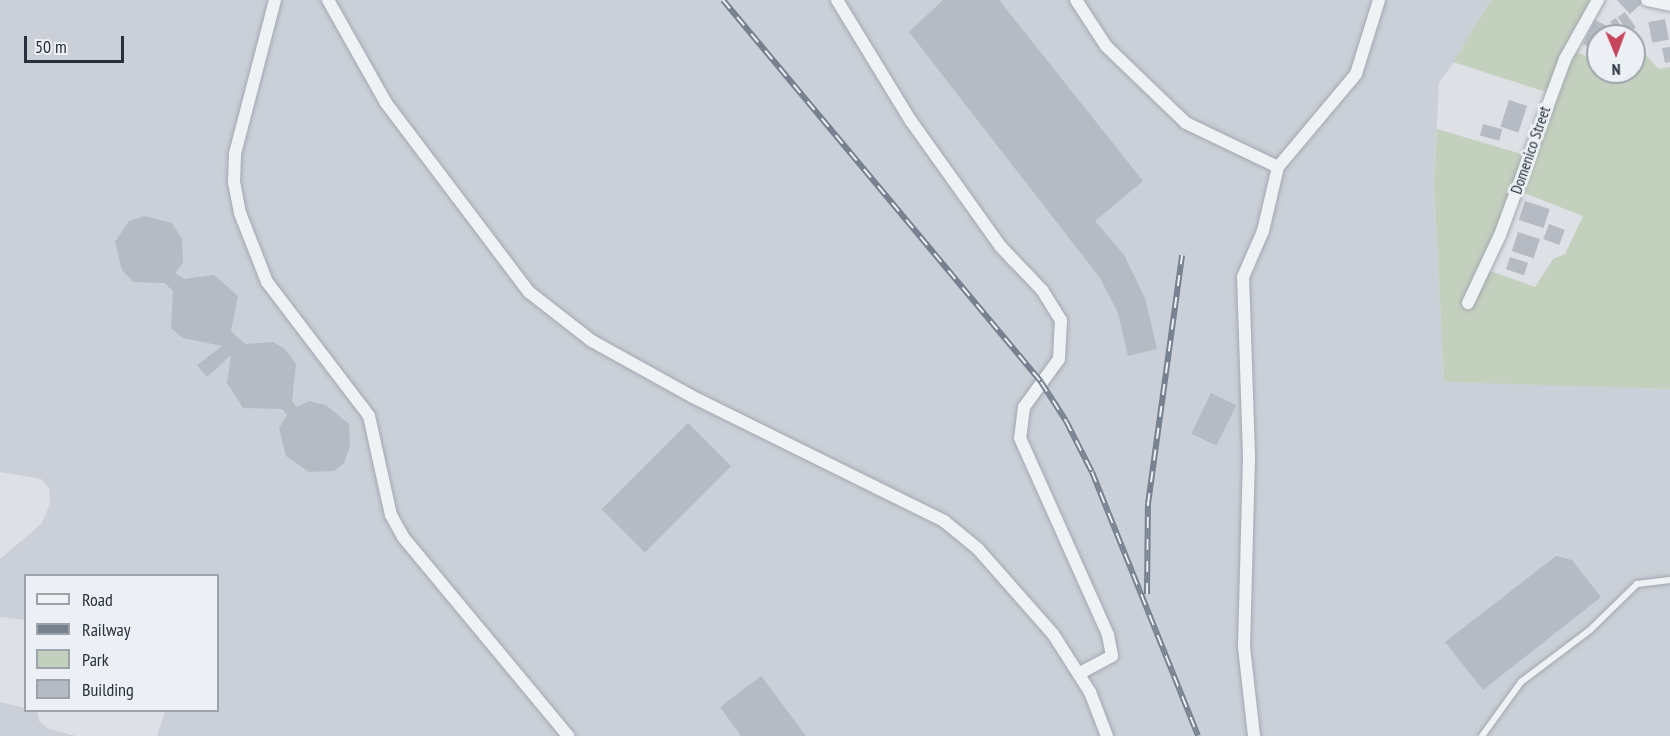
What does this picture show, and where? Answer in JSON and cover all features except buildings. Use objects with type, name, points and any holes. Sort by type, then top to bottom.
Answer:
[{"type":"street","points":[[275,0],[235,154],[234,182],[240,213],[267,282],[369,416],[386,496],[403,537],[568,736]]},
{"type":"street","points":[[328,0],[386,104],[529,292],[592,341],[693,397],[944,521],[1012,586],[1078,674],[1107,736]]},
{"type":"street","points":[[837,0],[911,121],[1000,246],[1042,290],[1061,320],[1059,359],[1023,407],[1020,438],[1107,635],[1112,656],[1078,674]]},
{"type":"street","points":[[1254,736],[1244,647],[1249,456],[1243,277],[1263,231],[1278,167],[1356,74],[1379,0]]},
{"type":"street","name":"Domenico Street","points":[[1468,303],[1500,235],[1565,58],[1598,0]]},
{"type":"street","points":[[1647,0],[1670,5]]},
{"type":"street","points":[[1079,1],[1106,46],[1185,123],[1278,167]]},
{"type":"lane","points":[[1482,736],[1521,682],[1590,630],[1637,584],[1670,580]]},
{"type":"shaded area","points":[[0,0],[1491,0],[1482,22],[1439,83],[1434,185],[1444,381],[1670,389],[1670,736],[157,736],[165,712],[219,712],[219,574],[24,574],[24,620],[0,617],[0,559],[42,523],[50,503],[49,488],[41,479],[0,472]]},
{"type":"shaded area","points":[[0,702],[24,708],[24,712],[37,712],[39,721],[49,729],[76,736],[0,736]]},
{"type":"green space","points":[[1491,0],[1597,0],[1569,48],[1586,56],[1586,84],[1646,84],[1646,55],[1659,69],[1670,67],[1670,389],[1444,382],[1434,184],[1437,129],[1525,155],[1549,93],[1453,62]],"holes":[[[1514,189],[1583,216],[1565,254],[1553,259],[1535,287],[1485,269]]]},
{"type":"railway","points":[[723,0],[1041,382],[1066,421],[1092,472],[1198,736]]},
{"type":"railway","points":[[1147,594],[1148,504],[1182,255]]}]
